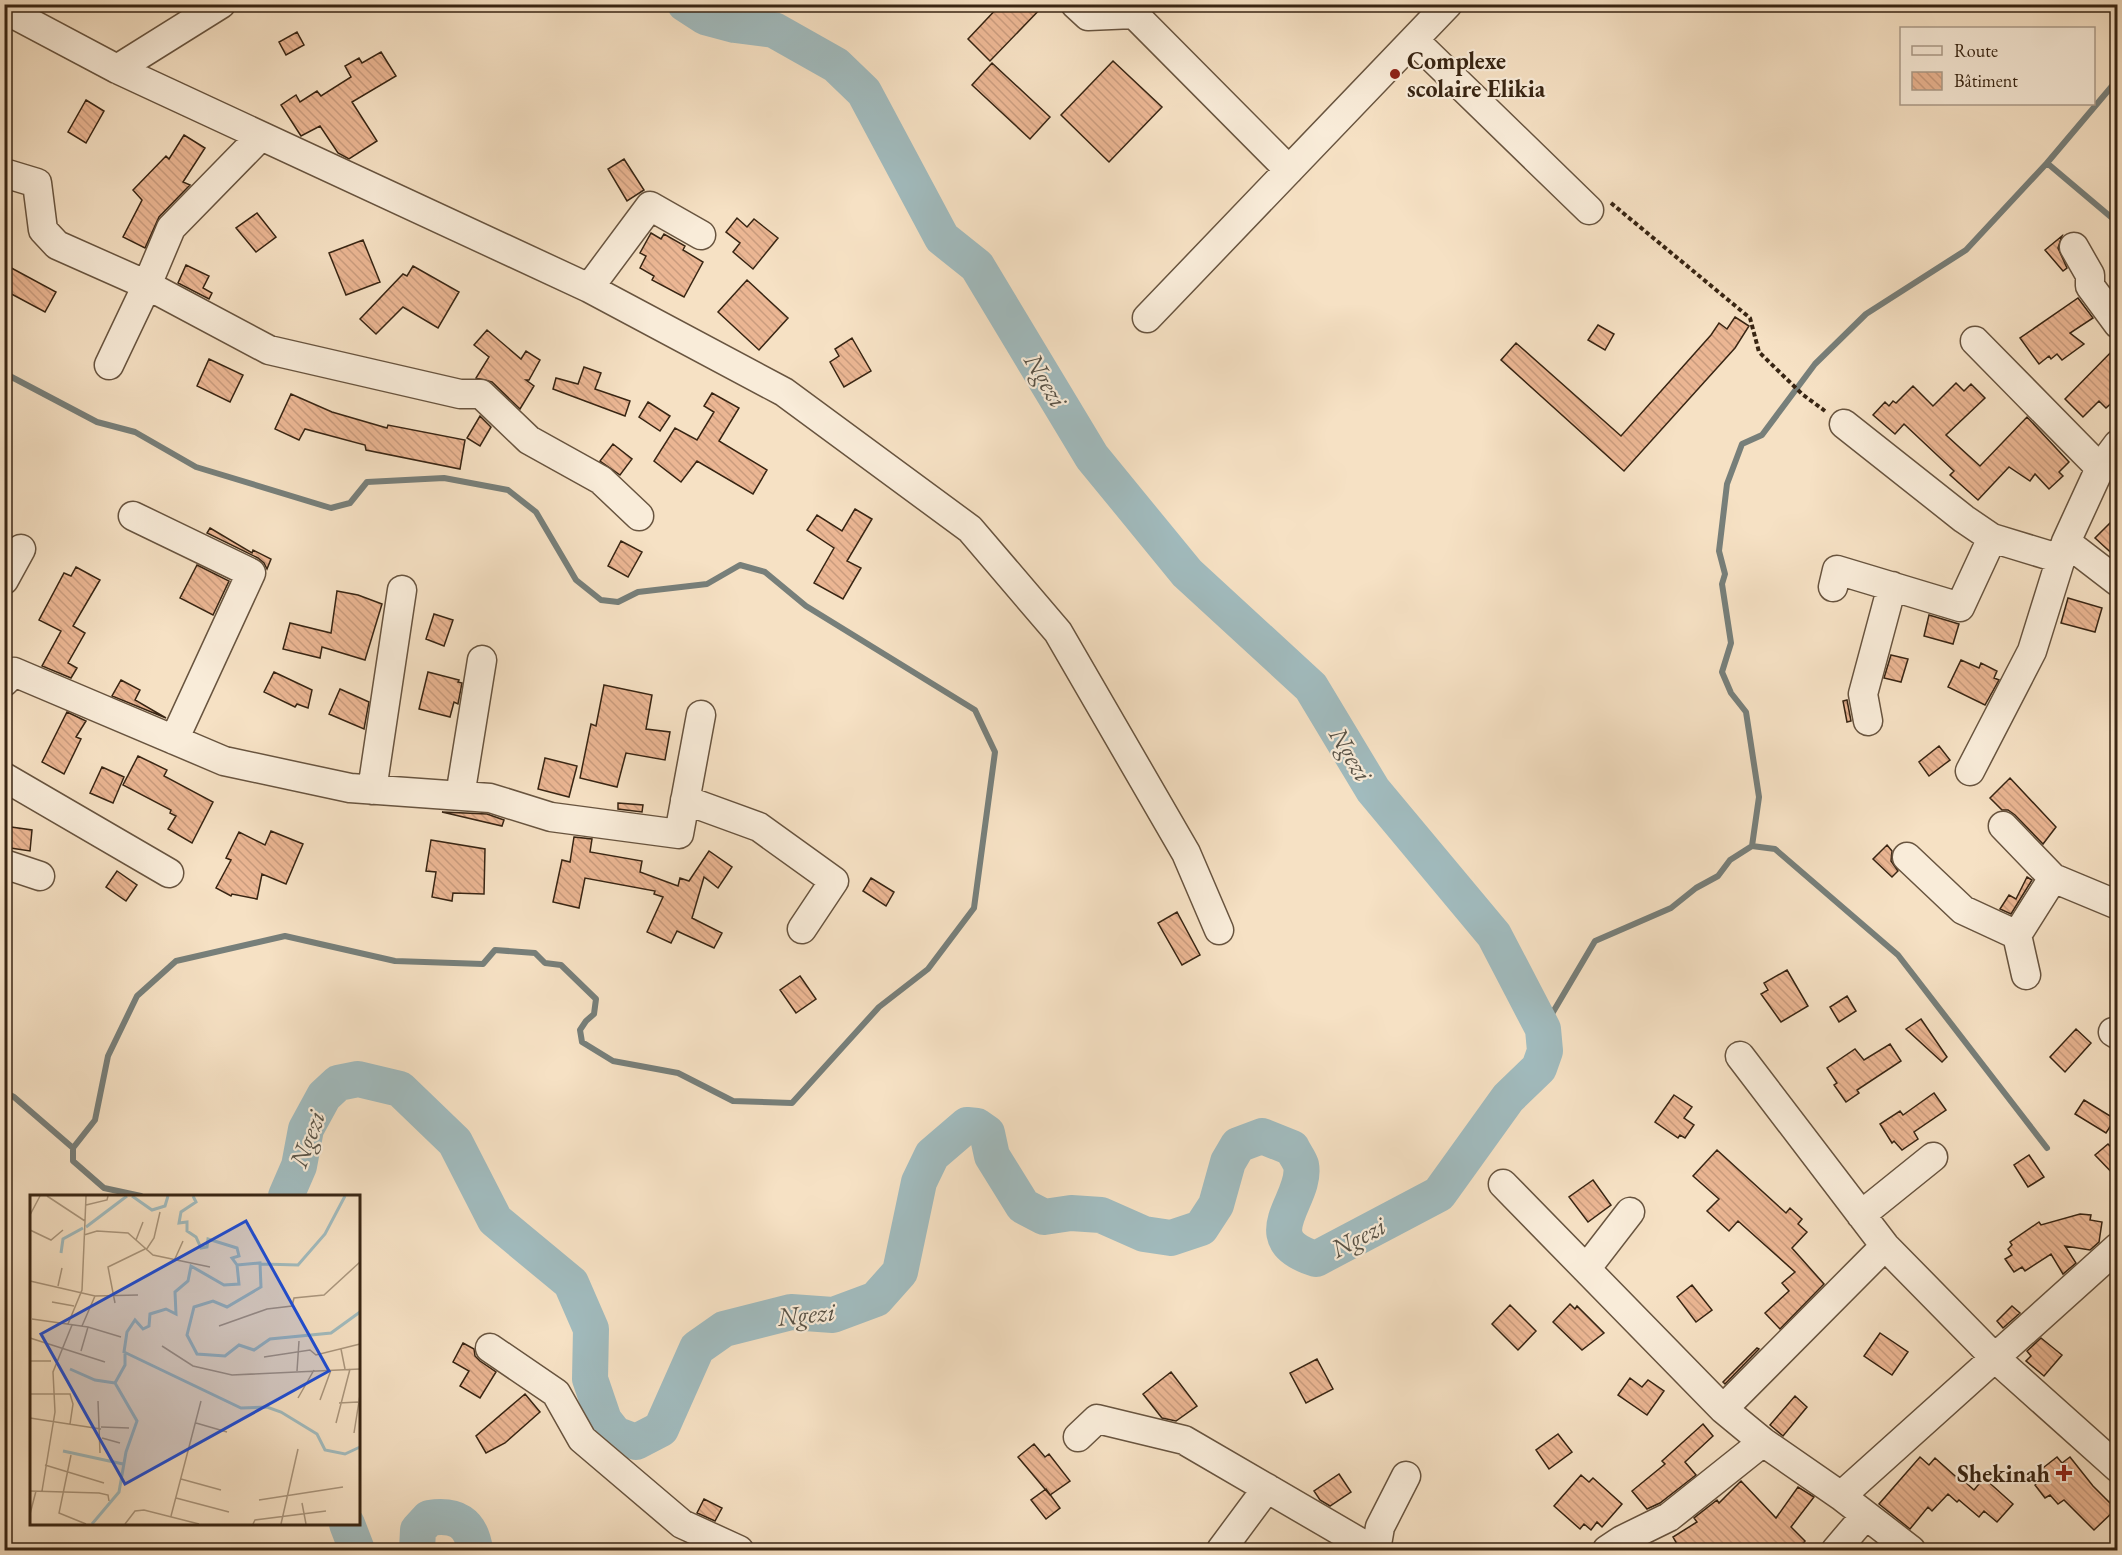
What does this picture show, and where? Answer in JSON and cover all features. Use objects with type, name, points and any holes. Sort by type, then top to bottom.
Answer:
[{"type":"street","points":[[117,69],[221,4]]},
{"type":"street","points":[[1075,4],[1088,16],[1129,9],[1289,170]]},
{"type":"street","points":[[1147,318],[1448,4]]},
{"type":"street","points":[[4,9],[117,69],[589,288],[784,392],[969,529],[1058,632],[1186,853],[1219,930]]},
{"type":"street","points":[[1414,40],[1581,202]]},
{"type":"street","points":[[109,365],[171,228],[260,137]]},
{"type":"street","points":[[4,173],[37,183],[43,230],[57,245],[147,285],[269,350],[460,394],[481,394],[529,440],[601,480],[639,516]]},
{"type":"street","points":[[589,288],[650,206],[701,235]]},
{"type":"street","points":[[2074,247],[2090,275],[2090,286],[2118,324]]},
{"type":"street","points":[[1975,341],[2100,468]]},
{"type":"street","points":[[1844,424],[1964,519],[1992,538],[2063,550],[2118,582]]},
{"type":"street","points":[[1970,771],[2032,651],[2063,550],[2100,468],[2118,444]]},
{"type":"street","points":[[133,516],[251,573],[174,740]]},
{"type":"street","points":[[1833,587],[1837,570],[1960,607],[1992,538]]},
{"type":"street","points":[[4,580],[21,549]]},
{"type":"street","points":[[1868,721],[1863,694],[1892,586]]},
{"type":"street","points":[[372,790],[402,590]]},
{"type":"street","points":[[460,796],[482,660]]},
{"type":"street","points":[[8,673],[224,761],[350,788],[490,798],[550,817],[679,834],[701,716]]},
{"type":"street","points":[[4,777],[169,873]]},
{"type":"street","points":[[685,800],[759,827],[834,881],[802,929]]},
{"type":"street","points":[[2003,826],[2053,878],[2118,906]]},
{"type":"street","points":[[1907,857],[1963,910],[2017,935]]},
{"type":"street","points":[[4,864],[40,876]]},
{"type":"street","points":[[2026,975],[2017,935],[2053,878]]},
{"type":"street","points":[[1740,1056],[1885,1246],[1995,1358],[2118,1468]]},
{"type":"street","points":[[1861,1215],[1933,1157]]},
{"type":"street","points":[[1503,1184],[1723,1409],[1763,1442],[1841,1496],[1911,1551]]},
{"type":"street","points":[[1586,1269],[1629,1212]]},
{"type":"street","points":[[1723,1409],[1885,1246]]},
{"type":"street","points":[[1841,1496],[2118,1247]]},
{"type":"street","points":[[490,1348],[556,1393],[582,1438],[682,1524],[739,1551]]},
{"type":"street","points":[[1078,1437],[1097,1419],[1184,1440],[1374,1551],[1380,1527],[1406,1476]]},
{"type":"street","points":[[1607,1551],[1622,1540],[1669,1517],[1763,1442]]},
{"type":"street","points":[[1221,1551],[1267,1488]]},
{"type":"street","points":[[1836,1551],[1865,1516]]},
{"type":"path","points":[[1581,202],[1604,197],[1750,318],[1759,352],[1802,394],[1844,424]]},
{"type":"building","points":[[1001,4],[1045,4],[990,61],[968,39]]},
{"type":"building","points":[[297,32],[304,45],[286,55],[279,42]]},
{"type":"building","points":[[381,52],[396,76],[352,102],[377,141],[349,159],[338,153],[320,126],[301,136],[281,105],[296,95],[300,102],[317,91],[321,96],[351,77],[345,66],[359,58],[362,63]]},
{"type":"building","points":[[1113,61],[1162,107],[1109,162],[1061,115]]},
{"type":"building","points":[[992,63],[1050,117],[1030,139],[972,85]]},
{"type":"building","points":[[86,100],[104,111],[86,143],[68,132]]},
{"type":"building","points":[[184,135],[205,148],[183,182],[190,185],[159,217],[145,248],[123,237],[142,200],[133,190],[166,156],[169,159]]},
{"type":"building","points":[[624,159],[644,190],[627,201],[608,169]]},
{"type":"building","points":[[257,213],[276,237],[256,252],[236,228]]},
{"type":"building","points":[[737,218],[747,227],[754,219],[778,238],[753,269],[733,252],[740,243],[726,232]]},
{"type":"building","points":[[651,233],[661,239],[664,234],[685,246],[683,250],[703,262],[684,297],[652,280],[654,276],[640,268],[646,256],[640,253]]},
{"type":"building","points":[[2062,236],[2058,248],[2067,268],[2063,271],[2045,250]]},
{"type":"building","points":[[363,240],[380,282],[346,295],[329,253]]},
{"type":"building","points":[[4,264],[56,292],[45,312],[4,290]]},
{"type":"building","points":[[186,265],[209,276],[203,288],[212,293],[209,299],[178,283]]},
{"type":"building","points":[[413,266],[459,292],[438,328],[403,307],[376,334],[360,319],[403,274],[407,276]]},
{"type":"building","points":[[747,280],[788,318],[759,350],[718,312]]},
{"type":"building","points":[[2078,298],[2093,318],[2070,333],[2084,344],[2062,360],[2057,354],[2051,359],[2049,356],[2039,364],[2020,338]]},
{"type":"building","points":[[1735,317],[1749,326],[1735,348],[1624,471],[1501,360],[1516,343],[1621,436],[1711,335],[1719,323],[1727,329]]},
{"type":"building","points":[[1598,325],[1614,334],[1605,350],[1588,340]]},
{"type":"building","points":[[487,330],[521,359],[526,351],[540,360],[529,380],[526,380],[534,386],[520,409],[492,382],[476,378],[489,357],[474,345]]},
{"type":"building","points":[[852,338],[871,371],[844,387],[830,362],[839,356],[835,349]]},
{"type":"building","points":[[2118,345],[2118,397],[2106,408],[2099,401],[2083,417],[2065,399]]},
{"type":"building","points":[[209,359],[243,375],[230,402],[197,386]]},
{"type":"building","points":[[584,367],[601,373],[595,389],[630,401],[625,416],[553,389],[556,378],[578,384]]},
{"type":"building","points":[[1956,383],[1964,391],[1971,384],[1985,398],[1946,435],[1980,466],[2027,417],[2069,462],[2059,472],[2063,476],[2049,489],[2035,474],[2030,481],[2009,467],[1978,500],[1950,475],[1954,471],[1904,424],[1895,434],[1873,415],[1885,402],[1889,406],[1893,401],[1896,403],[1913,386],[1933,406]]},
{"type":"building","points":[[712,393],[739,408],[719,441],[767,470],[753,494],[697,461],[681,482],[654,461],[675,428],[697,440],[714,412],[704,406]]},
{"type":"building","points":[[291,394],[332,412],[387,428],[388,425],[465,440],[460,469],[366,450],[365,445],[305,429],[299,440],[275,429]]},
{"type":"building","points":[[648,402],[670,416],[660,431],[639,417]]},
{"type":"building","points":[[480,416],[491,427],[480,446],[467,438]]},
{"type":"building","points":[[613,444],[632,459],[620,475],[600,461]]},
{"type":"building","points":[[855,509],[872,519],[847,561],[861,568],[843,599],[814,583],[834,548],[807,530],[817,515],[842,531]]},
{"type":"building","points":[[2118,515],[2118,559],[2095,538]]},
{"type":"building","points":[[210,528],[252,553],[253,550],[271,559],[267,569],[258,558],[207,533]]},
{"type":"building","points":[[621,541],[642,552],[628,577],[608,566]]},
{"type":"building","points":[[197,565],[229,581],[213,615],[180,598]]},
{"type":"building","points":[[76,567],[100,580],[73,626],[85,633],[68,663],[77,668],[71,678],[42,666],[61,631],[39,620],[64,573],[71,576]]},
{"type":"building","points":[[337,591],[358,595],[382,604],[365,660],[322,647],[320,658],[283,649],[290,623],[331,633]]},
{"type":"building","points":[[2068,598],[2102,608],[2095,632],[2061,623]]},
{"type":"building","points":[[434,614],[453,620],[444,646],[426,639]]},
{"type":"building","points":[[1929,615],[1959,624],[1953,644],[1924,636]]},
{"type":"building","points":[[1891,655],[1908,659],[1901,682],[1884,678]]},
{"type":"building","points":[[1961,660],[1979,668],[1981,663],[1997,671],[1994,678],[1999,680],[1985,705],[1948,687]]},
{"type":"building","points":[[274,672],[312,690],[308,708],[297,704],[295,707],[264,692]]},
{"type":"building","points":[[428,672],[459,680],[458,682],[462,683],[458,704],[454,702],[450,717],[419,709]]},
{"type":"building","points":[[121,680],[140,690],[135,700],[166,718],[112,696]]},
{"type":"building","points":[[604,685],[652,695],[646,729],[670,732],[665,760],[626,753],[617,787],[580,778],[591,724],[596,726]]},
{"type":"building","points":[[340,689],[369,702],[364,729],[329,714]]},
{"type":"building","points":[[1847,700],[1851,721],[1847,722],[1843,701]]},
{"type":"building","points":[[67,712],[86,721],[76,737],[81,739],[64,774],[42,762]]},
{"type":"building","points":[[1939,746],[1950,760],[1929,776],[1919,762]]},
{"type":"building","points":[[138,756],[167,770],[164,776],[213,802],[192,843],[168,829],[176,816],[170,813],[171,810],[123,785]]},
{"type":"building","points":[[545,758],[577,766],[569,797],[538,789]]},
{"type":"building","points":[[102,767],[124,777],[113,803],[90,793]]},
{"type":"building","points":[[2010,778],[2056,827],[2043,844],[2015,815],[2008,810],[2002,810],[1990,798]]},
{"type":"building","points":[[618,803],[643,805],[642,812],[618,809]]},
{"type":"building","points":[[442,812],[487,814],[504,820],[502,826]]},
{"type":"building","points":[[4,826],[32,830],[30,851],[4,847]]},
{"type":"building","points":[[271,831],[303,844],[286,884],[262,874],[257,899],[232,894],[231,896],[216,888],[231,860],[226,858],[239,832],[265,845]]},
{"type":"building","points":[[574,837],[592,839],[590,852],[642,861],[640,872],[678,886],[680,878],[689,881],[709,851],[732,867],[718,888],[704,877],[692,918],[722,933],[714,948],[677,931],[671,943],[647,932],[663,897],[654,894],[655,891],[585,878],[579,908],[553,902],[562,860],[570,862]]},
{"type":"building","points":[[431,840],[485,849],[484,894],[453,893],[452,901],[432,897],[436,872],[426,871]]},
{"type":"building","points":[[1887,845],[1892,851],[1891,861],[1898,871],[1892,877],[1873,859]]},
{"type":"building","points":[[117,871],[137,885],[126,901],[106,887]]},
{"type":"building","points":[[2027,877],[2032,880],[2011,914],[2000,909],[2009,895],[2016,899]]},
{"type":"building","points":[[871,878],[894,892],[886,906],[863,891]]},
{"type":"building","points":[[1177,912],[1200,955],[1182,965],[1158,923]]},
{"type":"building","points":[[1787,970],[1808,1006],[1781,1022],[1761,994],[1768,990],[1764,983]]},
{"type":"building","points":[[800,976],[816,999],[796,1013],[780,990]]},
{"type":"building","points":[[1847,996],[1856,1011],[1839,1022],[1830,1007]]},
{"type":"building","points":[[1921,1019],[1947,1057],[1942,1062],[1906,1029]]},
{"type":"building","points":[[2076,1029],[2091,1043],[2065,1072],[2050,1057]]},
{"type":"building","points":[[1890,1044],[1901,1061],[1857,1090],[1859,1093],[1846,1102],[1834,1085],[1837,1083],[1827,1068],[1855,1049],[1864,1060]]},
{"type":"building","points":[[1934,1093],[1946,1110],[1914,1132],[1918,1139],[1902,1150],[1894,1141],[1892,1143],[1880,1124],[1900,1111],[1903,1115]]},
{"type":"building","points":[[1674,1095],[1692,1107],[1684,1118],[1694,1125],[1685,1138],[1680,1135],[1678,1138],[1655,1122]]},
{"type":"building","points":[[2084,1100],[2115,1119],[2106,1133],[2075,1114]]},
{"type":"building","points":[[2108,1144],[2118,1154],[2118,1179],[2095,1155]]},
{"type":"building","points":[[1717,1150],[1786,1213],[1790,1208],[1802,1219],[1798,1224],[1807,1232],[1792,1248],[1824,1284],[1780,1329],[1765,1313],[1789,1291],[1782,1283],[1795,1272],[1738,1221],[1729,1231],[1707,1211],[1719,1199],[1693,1176]]},
{"type":"building","points":[[2029,1155],[2044,1177],[2028,1187],[2014,1165]]},
{"type":"building","points":[[1593,1180],[1611,1205],[1588,1222],[1569,1197]]},
{"type":"building","points":[[2080,1214],[2091,1215],[2090,1220],[2102,1222],[2099,1242],[2090,1250],[2065,1246],[2076,1263],[2063,1274],[2051,1254],[2025,1271],[2022,1267],[2014,1272],[2005,1259],[2012,1255],[2008,1249],[2012,1245],[2010,1242],[2039,1222],[2041,1225]]},
{"type":"building","points":[[1692,1285],[1712,1310],[1696,1322],[1677,1297]]},
{"type":"building","points":[[1570,1304],[1575,1309],[1577,1306],[1604,1333],[1582,1350],[1553,1322]]},
{"type":"building","points":[[1510,1305],[1536,1331],[1518,1350],[1492,1324]]},
{"type":"building","points":[[2012,1306],[2020,1313],[2003,1328],[1997,1321]]},
{"type":"building","points":[[1880,1333],[1908,1352],[1892,1375],[1864,1356]]},
{"type":"building","points":[[2041,1338],[2062,1355],[2044,1376],[2026,1361],[2031,1356],[2027,1351]]},
{"type":"building","points":[[463,1343],[474,1349],[475,1356],[496,1372],[480,1398],[460,1386],[469,1371],[453,1362]]},
{"type":"building","points":[[1757,1348],[1759,1349],[1725,1384],[1723,1382]]},
{"type":"building","points":[[1317,1359],[1333,1389],[1306,1403],[1290,1373]]},
{"type":"building","points":[[1171,1372],[1197,1406],[1176,1421],[1162,1418],[1143,1394]]},
{"type":"building","points":[[1630,1378],[1642,1387],[1648,1380],[1664,1391],[1647,1415],[1618,1395]]},
{"type":"building","points":[[525,1394],[540,1412],[505,1443],[486,1453],[476,1436]]},
{"type":"building","points":[[1795,1396],[1807,1407],[1783,1436],[1770,1425]]},
{"type":"building","points":[[1703,1424],[1713,1436],[1685,1462],[1696,1475],[1660,1503],[1647,1509],[1632,1491],[1665,1464],[1662,1461]]},
{"type":"building","points":[[1558,1434],[1572,1452],[1549,1469],[1536,1450]]},
{"type":"building","points":[[1034,1444],[1045,1457],[1049,1454],[1070,1481],[1050,1495],[1018,1457]]},
{"type":"building","points":[[1920,1457],[1929,1465],[1935,1458],[1974,1490],[1984,1478],[2013,1504],[1997,1522],[1984,1511],[1979,1517],[1948,1494],[1932,1511],[1928,1507],[1910,1529],[1879,1504]]},
{"type":"building","points":[[2057,1457],[2062,1463],[2070,1457],[2093,1486],[2116,1509],[2094,1530],[2064,1500],[2058,1504],[2050,1495],[2045,1498],[2035,1485],[2044,1477],[2039,1471]]},
{"type":"building","points":[[1339,1474],[1351,1492],[1330,1506],[1320,1500],[1314,1491]]},
{"type":"building","points":[[1581,1475],[1589,1482],[1593,1478],[1622,1504],[1602,1527],[1597,1522],[1591,1530],[1584,1524],[1580,1529],[1554,1506]]},
{"type":"building","points":[[1741,1481],[1776,1518],[1798,1487],[1814,1497],[1791,1527],[1805,1541],[1796,1551],[1754,1551],[1747,1544],[1737,1551],[1681,1551],[1673,1537],[1697,1522],[1694,1518],[1717,1500],[1719,1503]]},
{"type":"building","points":[[1046,1489],[1060,1508],[1046,1519],[1031,1500]]},
{"type":"building","points":[[704,1499],[722,1508],[715,1521],[697,1513]]},
{"type":"waterway","name":"Ngezi","points":[[286,1195],[299,1166],[306,1129],[324,1096],[338,1083],[358,1079],[400,1089],[455,1142],[495,1220],[571,1283],[591,1329],[590,1379],[604,1420],[615,1434],[636,1442],[661,1429],[697,1348],[724,1329],[791,1312],[833,1315],[876,1299],[900,1272],[919,1182],[932,1155],[967,1125],[977,1126],[987,1133],[992,1156],[1023,1206],[1044,1217],[1071,1213],[1101,1215],[1144,1234],[1171,1238],[1201,1228],[1216,1205],[1228,1162],[1238,1145],[1262,1136],[1292,1148],[1301,1165],[1301,1178],[1286,1217],[1284,1229],[1287,1241],[1297,1251],[1316,1259],[1439,1194],[1508,1098],[1539,1068],[1545,1051],[1543,1029],[1494,935],[1373,790],[1311,687],[1187,573],[1092,457],[977,266],[942,238],[864,92],[836,65],[774,30],[735,25],[705,17],[685,4]]},
{"type":"waterway","points":[[1543,1029],[1595,941],[1671,908],[1696,888],[1718,876],[1730,860],[1752,846],[1759,797],[1746,712],[1731,693],[1722,672],[1731,643],[1722,584],[1725,574],[1719,551],[1727,484],[1742,444],[1762,435],[1815,364],[1866,314],[1966,250],[2047,163],[2118,79]]},
{"type":"waterway","points":[[2047,163],[2118,223]]},
{"type":"waterway","points":[[4,373],[97,422],[135,432],[196,467],[331,508],[350,503],[367,482],[444,478],[508,490],[536,512],[576,580],[601,600],[618,602],[638,592],[707,584],[740,565],[765,572],[806,606],[975,710],[995,752],[974,908],[928,969],[879,1007],[792,1103],[733,1101],[678,1073],[613,1061],[582,1042],[580,1030],[594,1014],[596,999],[561,965],[545,963],[535,953],[495,950],[483,964],[395,961],[285,936],[176,961],[137,996],[108,1056],[95,1120],[73,1148],[73,1161],[104,1188],[136,1195]]},
{"type":"waterway","points":[[1752,846],[1775,849],[1898,955],[2047,1148]]},
{"type":"waterway","points":[[4,1092],[14,1097],[73,1148]]},
{"type":"waterway","name":"Ngezi","points":[[417,1550],[418,1530],[429,1518],[439,1517],[461,1522],[470,1533],[475,1550]]},
{"type":"waterway","name":"Ngezi","points":[[347,1525],[357,1550]]},
{"type":"place","name":"Complexe scolaire Elikia","points":[[1395,74]]},
{"type":"place","name":"Shekinah","points":[[2064,1473]]}]
